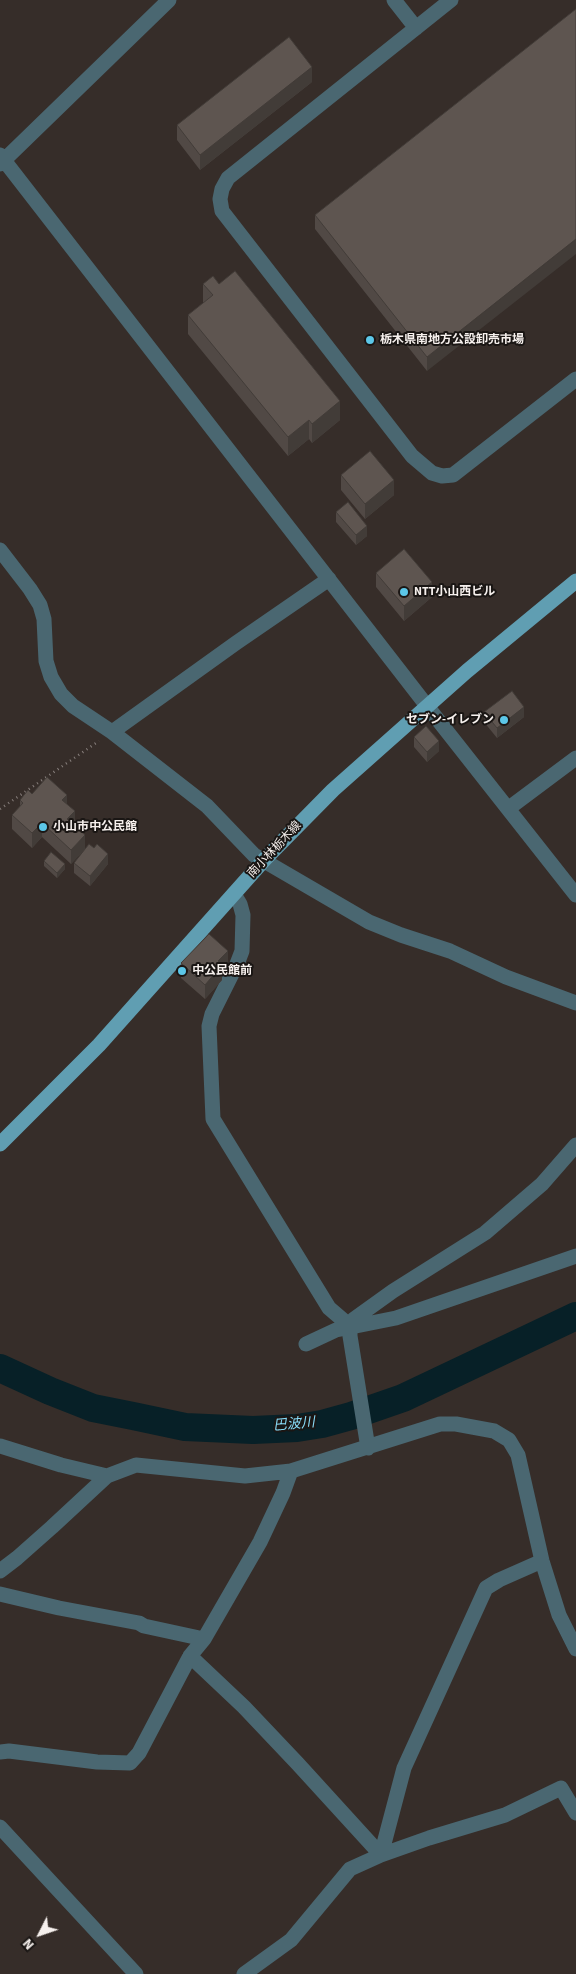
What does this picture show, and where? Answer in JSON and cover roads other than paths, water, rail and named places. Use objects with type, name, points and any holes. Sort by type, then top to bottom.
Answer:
[{"type":"main road","name":"南小林栃木線","points":[[0,1144],[98,1045],[264,860],[333,790],[427,706],[576,581]]},
{"type":"street","points":[[169,0],[1,160],[427,706],[510,808],[576,895]]},
{"type":"street","points":[[394,0],[416,28]]},
{"type":"street","points":[[451,0],[228,178],[222,189],[220,199],[222,211],[412,456],[432,473],[442,476],[453,475],[576,379]]},
{"type":"street","points":[[0,550],[40,605],[44,618],[46,661],[51,677],[61,694],[73,706],[112,732],[207,806],[230,828],[247,849],[369,922],[401,935],[450,950],[506,977],[576,1003]]},
{"type":"street","points":[[112,732],[329,579]]},
{"type":"street","points":[[510,808],[576,758]]},
{"type":"street","points":[[234,894],[243,914],[242,951],[208,1026],[213,1119],[329,1308],[350,1331]]},
{"type":"street","points":[[367,1444],[350,1331],[354,1319],[393,1291],[485,1233],[542,1184],[576,1145]]},
{"type":"street","points":[[306,1344],[336,1330],[350,1331],[396,1318],[576,1256]]},
{"type":"street","points":[[0,1570],[45,1533],[107,1476],[136,1465],[245,1476],[291,1472],[367,1444],[440,1424],[494,1431],[509,1440],[518,1455],[542,1560],[559,1615],[576,1648]]},
{"type":"street","points":[[0,1446],[61,1465],[107,1476]]},
{"type":"street","points":[[0,1752],[9,1751],[97,1762],[130,1763],[139,1753],[190,1656],[204,1639],[260,1542],[291,1472]]},
{"type":"street","points":[[380,1855],[404,1768],[486,1588],[542,1560]]},
{"type":"street","points":[[0,1594],[59,1608],[139,1623],[144,1626],[204,1639]]},
{"type":"street","points":[[190,1656],[251,1714],[380,1855]]},
{"type":"street","points":[[244,1974],[291,1940],[350,1870],[380,1855],[505,1815],[561,1788],[576,1813]]},
{"type":"street","points":[[0,1827],[136,1974]]},
{"type":"waterway","name":"巴波川","points":[[0,1368],[93,1408],[185,1427],[253,1430],[297,1428],[322,1424],[351,1416],[403,1398],[576,1316]]},
{"type":"place","name":"栃木県南地方公設卸売市場","points":[[370,340]]},
{"type":"place","name":"NTT小山西ビル","points":[[404,592]]},
{"type":"place","name":"セブン-イレブン","points":[[504,720]]},
{"type":"place","name":"小山市中公民館","points":[[43,827]]},
{"type":"place","name":"中公民館前","points":[[182,971]]}]
